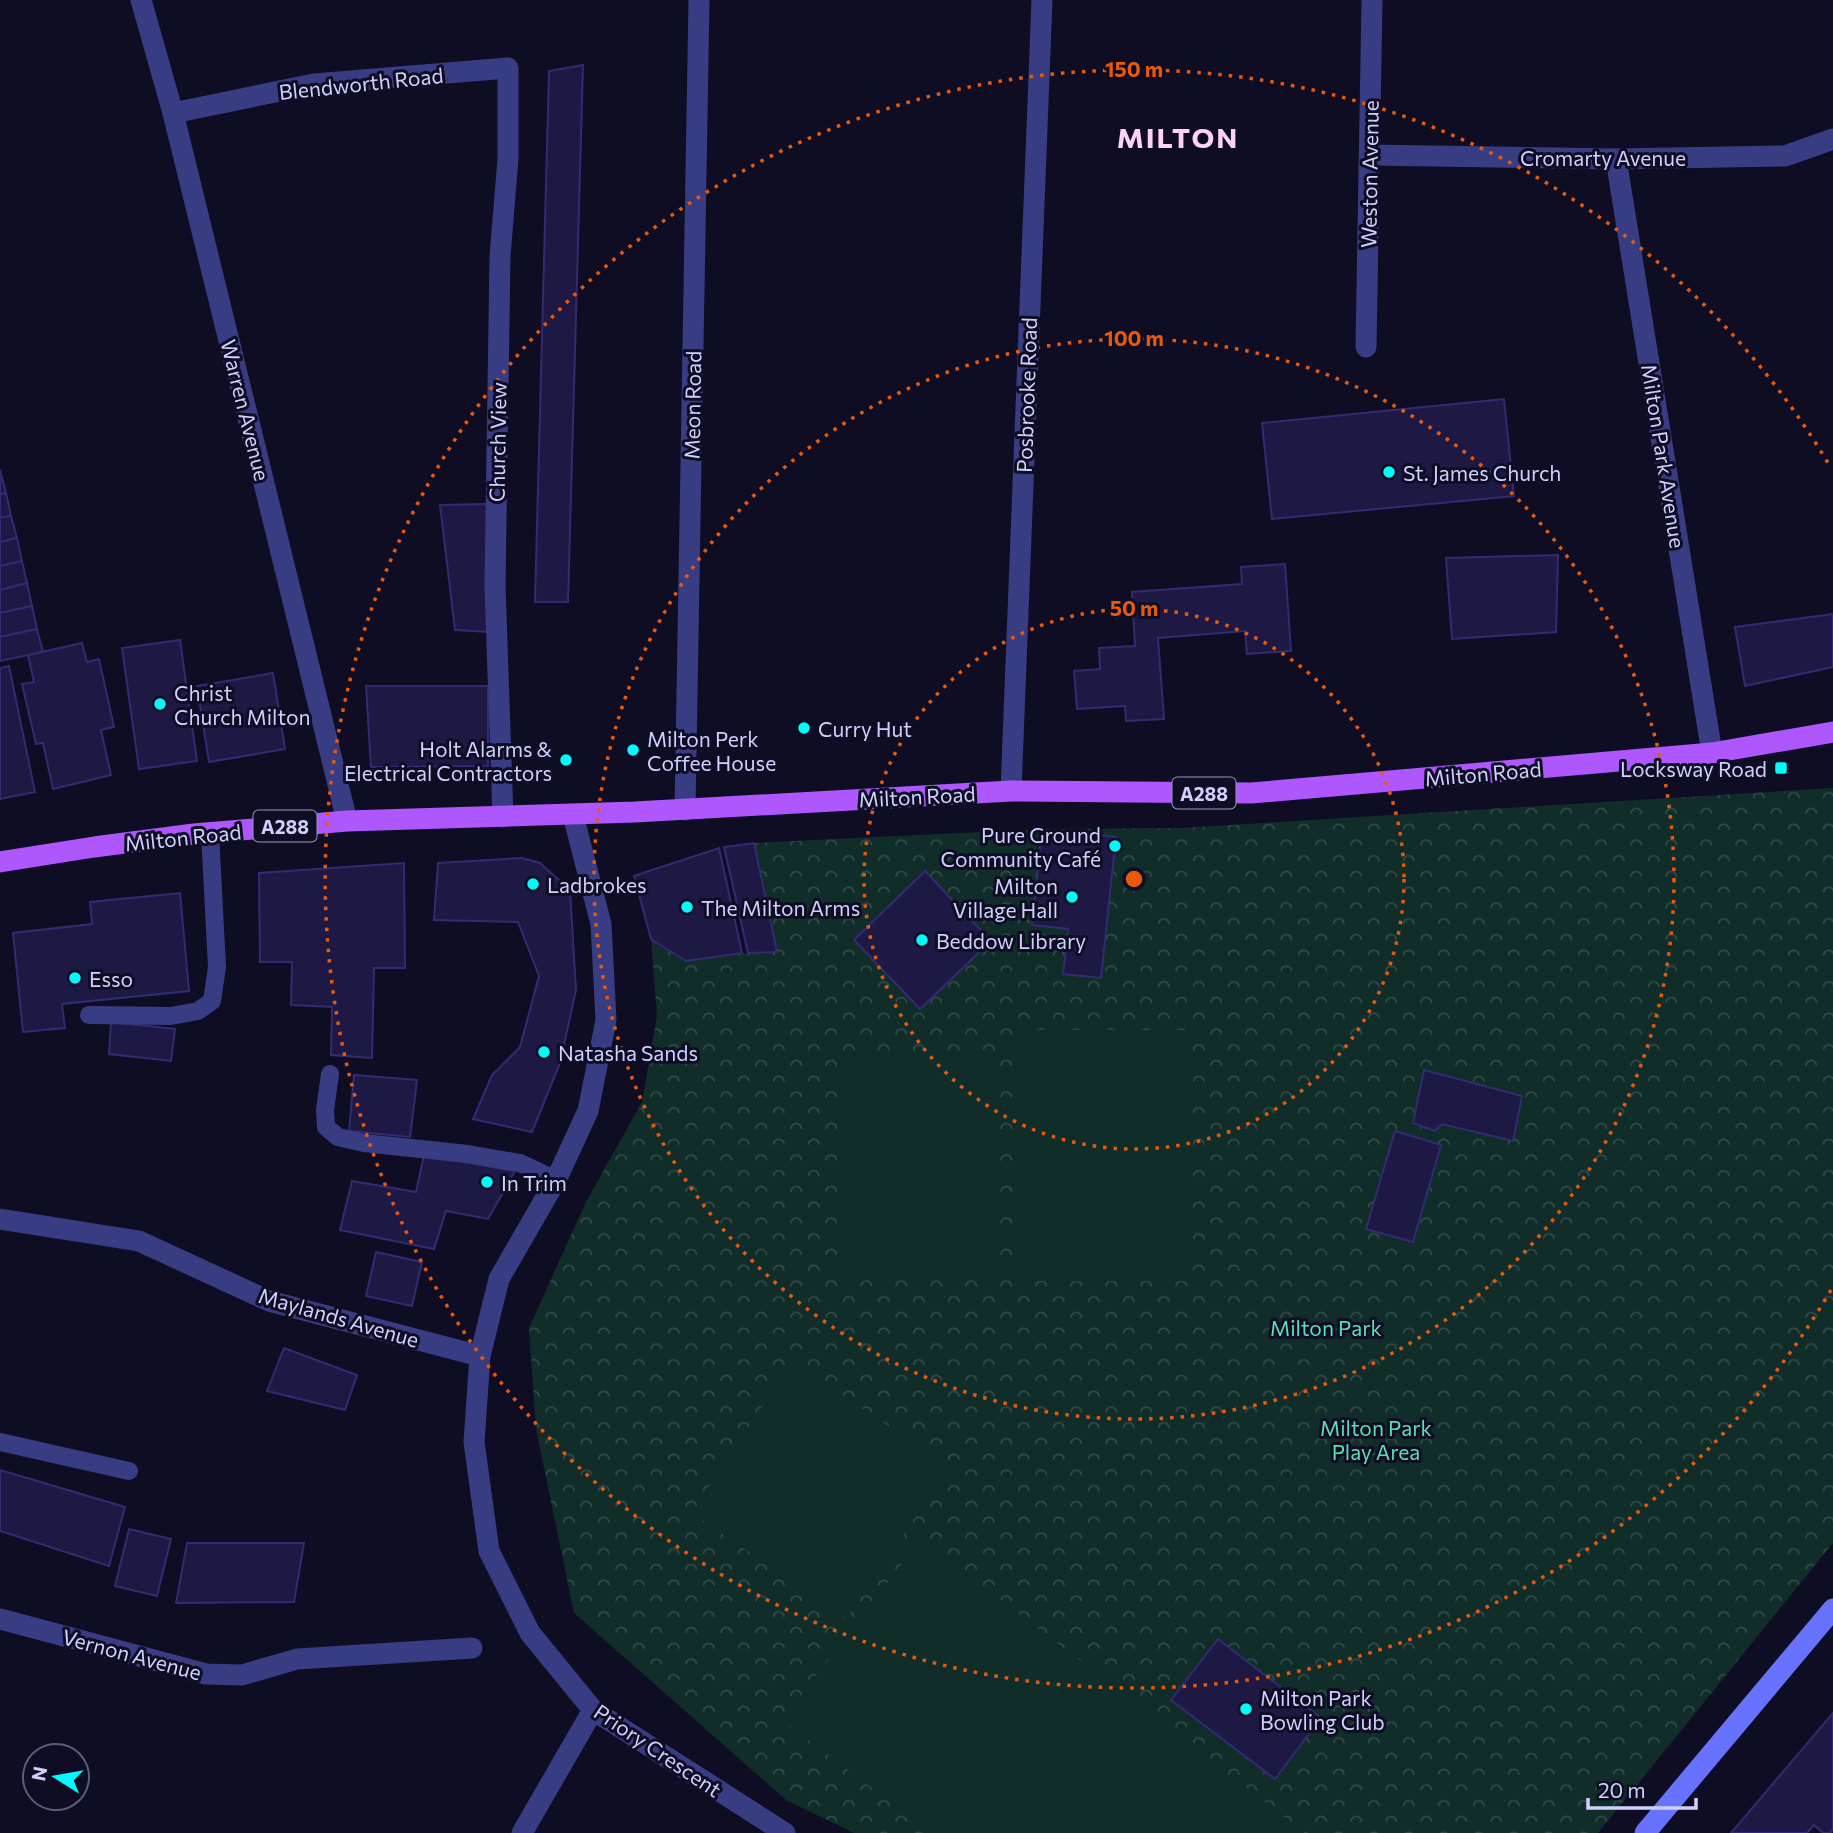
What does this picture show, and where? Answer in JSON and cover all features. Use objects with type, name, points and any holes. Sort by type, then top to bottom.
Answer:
[{"type":"main road","name":"Milton Road","points":[[0,862],[210,832],[347,821],[685,810],[1011,791],[1251,793],[1712,753],[1833,732]]},
{"type":"main road","points":[[1645,1833],[1833,1609]]},
{"type":"street","name":"Warren Avenue","points":[[141,0],[173,113],[347,821]]},
{"type":"street","name":"Meon Road","points":[[685,810],[699,0]]},
{"type":"street","name":"Posbrooke Road","points":[[1011,791],[1042,0]]},
{"type":"street","name":"Weston Avenue","points":[[1366,348],[1372,0]]},
{"type":"street","name":"Blendworth Road","points":[[173,113],[314,84],[508,68]]},
{"type":"street","name":"Church View","points":[[503,817],[495,586],[500,256],[508,159],[508,68]]},
{"type":"street","name":"Cromarty Avenue","points":[[1370,155],[1616,159],[1785,156],[1833,139]]},
{"type":"street","name":"Milton Park Avenue","points":[[1616,159],[1712,753]]},
{"type":"street","name":"Priory Crescent","points":[[573,815],[601,925],[606,1020],[588,1111],[556,1181],[499,1279],[480,1356],[474,1442],[489,1551],[530,1633],[593,1710],[785,1833]]},
{"type":"street","name":"Maylands Avenue","points":[[0,1219],[139,1241],[269,1301],[480,1356]]},
{"type":"street","name":"Vernon Avenue","points":[[0,1619],[206,1674],[242,1675],[297,1659],[472,1647]]},
{"type":"street","points":[[522,1833],[593,1710]]},
{"type":"lane","points":[[89,1014],[171,1016],[198,1011],[212,1001],[217,967],[210,832]]},
{"type":"lane","points":[[330,1074],[325,1110],[326,1126],[338,1137],[363,1143],[468,1154],[520,1163],[556,1181]]},
{"type":"lane","points":[[0,1442],[128,1471]]},
{"type":"green space","name":"Milton Park","points":[[1833,788],[1833,1543],[1598,1833],[854,1833],[786,1800],[574,1613],[536,1429],[529,1328],[586,1202],[642,1102],[657,1016],[651,939],[686,961],[777,951],[754,843],[1042,829],[1181,828]]},
{"type":"green space","points":[[1014,1030],[1191,1030],[1191,1281],[1013,1281]]},
{"type":"green space","points":[[995,1052],[998,1278],[839,1277],[837,1055]]},
{"type":"green space","points":[[792,1362],[950,1467],[846,1618],[692,1513]]},
{"type":"green space","points":[[921,1539],[1305,1833],[932,1833],[782,1720]]},
{"type":"building","points":[[583,65],[568,602],[535,602],[549,71]]},
{"type":"building","name":"St. James Church","points":[[1504,399],[1514,496],[1272,519],[1262,423]]},
{"type":"building","points":[[0,470],[6,493],[0,494]]},
{"type":"building","points":[[6,493],[11,516],[0,518],[0,494]]},
{"type":"building","points":[[488,504],[490,632],[455,630],[440,505]]},
{"type":"building","points":[[11,516],[17,538],[0,542],[0,518]]},
{"type":"building","points":[[17,538],[22,561],[0,566],[0,542]]},
{"type":"building","points":[[1558,555],[1556,632],[1452,639],[1446,558]]},
{"type":"building","points":[[22,561],[27,583],[0,590],[0,566]]},
{"type":"building","points":[[1285,564],[1291,651],[1247,654],[1245,631],[1158,638],[1164,719],[1126,721],[1125,706],[1077,709],[1074,671],[1100,669],[1099,648],[1135,646],[1132,592],[1242,584],[1241,567]]},
{"type":"building","points":[[27,583],[32,606],[0,613],[0,590]]},
{"type":"building","points":[[32,606],[37,629],[0,637],[0,613]]},
{"type":"building","points":[[1833,614],[1833,667],[1745,686],[1735,627]]},
{"type":"building","points":[[37,629],[43,652],[0,661],[0,637]]},
{"type":"building","name":"Christ Church Milton","points":[[180,640],[197,761],[139,769],[122,648]]},
{"type":"building","points":[[82,643],[87,662],[99,659],[114,727],[101,730],[111,775],[53,789],[43,743],[36,744],[22,684],[34,682],[28,655]]},
{"type":"building","points":[[9,666],[35,792],[0,799],[0,668]]},
{"type":"building","points":[[273,673],[285,749],[209,762],[197,686]]},
{"type":"building","points":[[366,686],[488,686],[488,766],[371,767]]},
{"type":"building","name":"Milton Village Hall","points":[[1042,829],[1116,837],[1101,978],[1063,974],[1068,929],[1032,925]]},
{"type":"building","points":[[754,843],[777,952],[748,953],[724,847]]},
{"type":"building","name":"The Milton Arms","points":[[719,848],[742,953],[686,961],[651,939],[634,876]]},
{"type":"building","points":[[522,858],[540,863],[570,890],[576,990],[560,1063],[532,1132],[473,1119],[492,1075],[520,1047],[539,976],[518,922],[434,920],[438,863]]},
{"type":"building","points":[[404,863],[405,968],[374,968],[372,1058],[331,1055],[332,1007],[291,1005],[292,962],[260,962],[259,873]]},
{"type":"building","name":"Beddow Library","points":[[925,871],[991,941],[920,1009],[854,940]]},
{"type":"building","points":[[180,893],[189,991],[62,1004],[65,1028],[23,1032],[13,933],[92,924],[90,902]]},
{"type":"building","points":[[111,1022],[175,1029],[171,1061],[109,1054]]},
{"type":"building","points":[[1424,1070],[1522,1096],[1513,1141],[1442,1124],[1435,1131],[1413,1123]]},
{"type":"building","points":[[354,1075],[417,1080],[410,1137],[349,1131]]},
{"type":"building","points":[[1395,1131],[1441,1145],[1413,1242],[1366,1229]]},
{"type":"building","points":[[424,1155],[515,1171],[488,1219],[446,1211],[434,1249],[340,1230],[352,1181],[416,1192]]},
{"type":"building","points":[[376,1252],[422,1262],[412,1306],[366,1296]]},
{"type":"building","points":[[284,1348],[357,1375],[345,1410],[267,1391]]},
{"type":"building","points":[[0,1470],[125,1507],[109,1566],[0,1531]]},
{"type":"building","points":[[129,1529],[171,1539],[157,1596],[115,1586]]},
{"type":"building","points":[[187,1543],[304,1543],[294,1602],[176,1603]]},
{"type":"building","name":"Milton Park Bowling Club","points":[[1218,1639],[1321,1718],[1275,1779],[1171,1700]]},
{"type":"building","points":[[1833,1713],[1833,1829],[1830,1833],[1823,1833],[1814,1825],[1807,1833],[1731,1833]]},
{"type":"place","name":"St. James Church","points":[[1389,472]]},
{"type":"place","name":"Christ Church Milton","points":[[160,704]]},
{"type":"place","name":"Curry Hut","points":[[804,728]]},
{"type":"place","name":"Milton Perk Coffee House","points":[[633,750]]},
{"type":"place","name":"Holt Alarms & Electrical Contractors","points":[[566,760]]},
{"type":"place","name":"Locksway Road","points":[[1781,768]]},
{"type":"place","name":"Pure Ground Community Café","points":[[1115,846]]},
{"type":"place","name":"Ladbrokes","points":[[533,884]]},
{"type":"place","name":"Milton Village Hall","points":[[1072,897]]},
{"type":"place","name":"The Milton Arms","points":[[687,907]]},
{"type":"place","name":"Beddow Library","points":[[922,940]]},
{"type":"place","name":"Esso","points":[[75,978]]},
{"type":"place","name":"Natasha Sands","points":[[544,1052]]},
{"type":"place","name":"In Trim","points":[[487,1182]]},
{"type":"place","name":"Milton Park Bowling Club","points":[[1246,1709]]},
{"type":"district","name":"MILTON","points":[[1178,137]]},
{"type":"park label","name":"Milton Park Play Area","points":[[1376,1439]]}]
